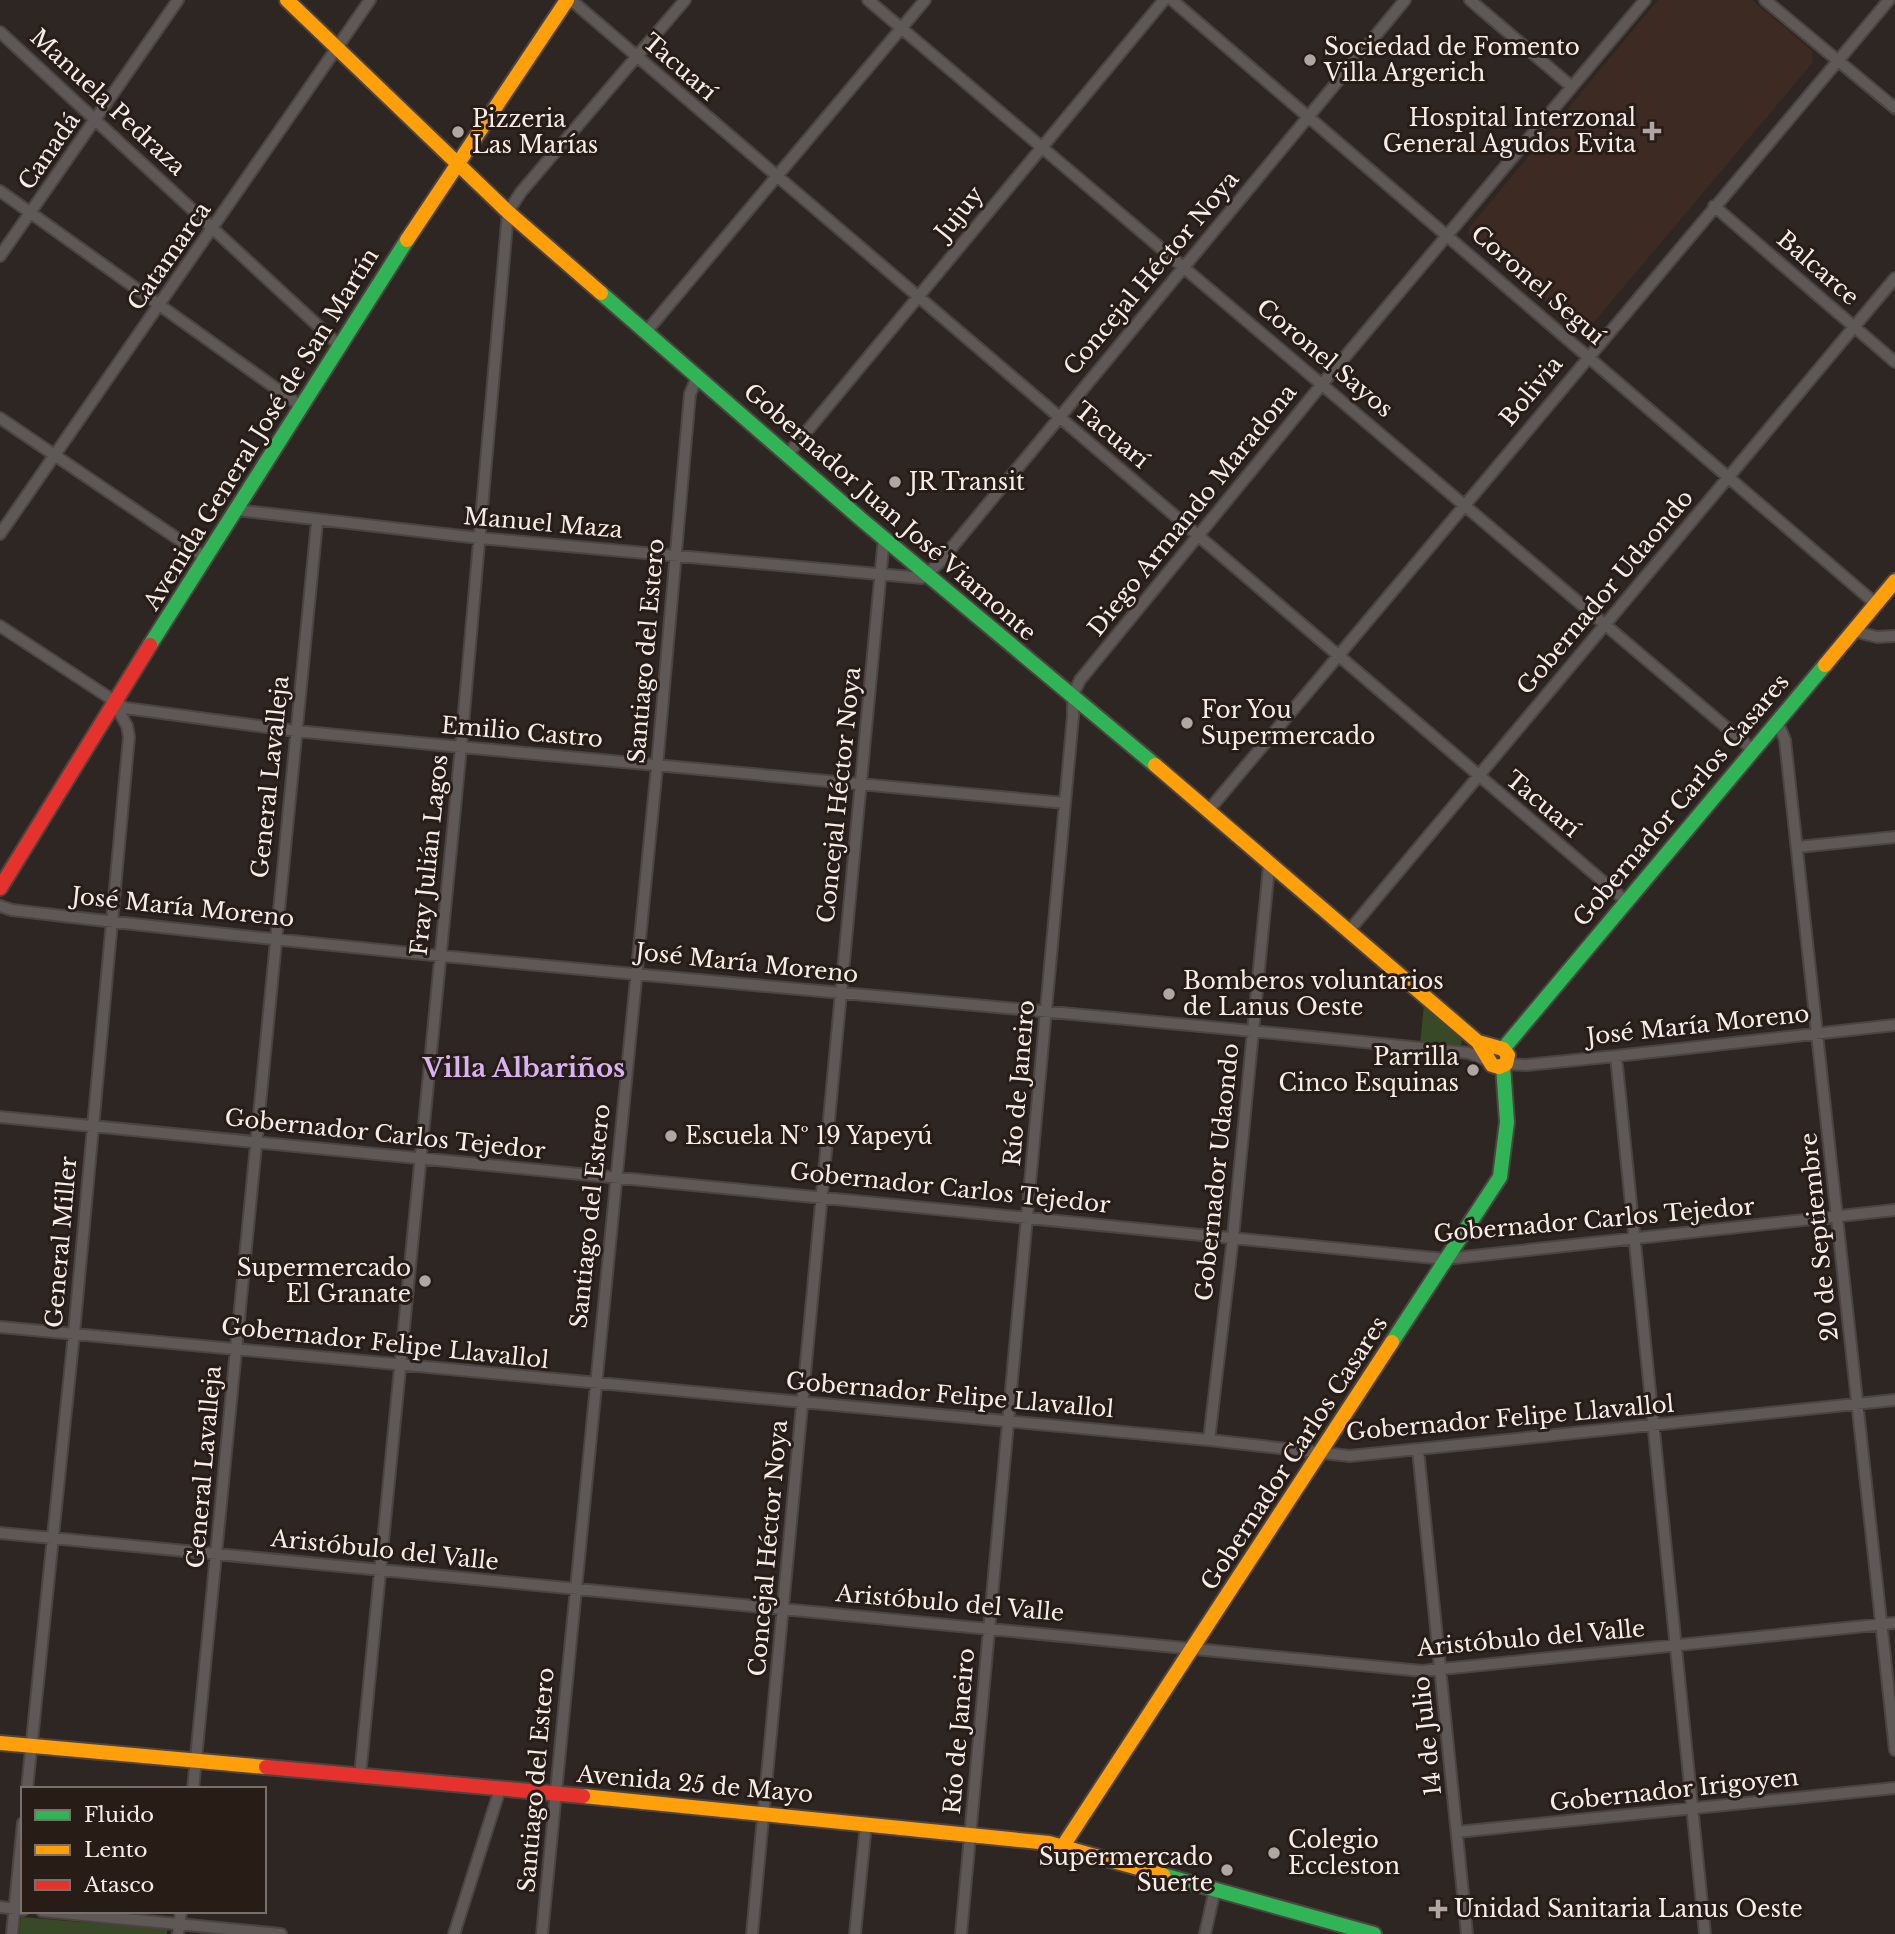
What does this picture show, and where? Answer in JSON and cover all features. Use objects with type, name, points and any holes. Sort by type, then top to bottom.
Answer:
[{"type":"street","name":"Canadá","points":[[0,256],[178,0]]},
{"type":"street","name":"Gobernador Juan José Viamonte","points":[[287,0],[508,212],[884,538],[1073,695],[1269,866],[1498,1058]]},
{"type":"street","name":"Catamarca","points":[[0,534],[214,229],[370,0]]},
{"type":"street","name":"Tacuarí","points":[[569,0],[1626,901]]},
{"type":"street","name":"Avenida General José de San Martín","points":[[1,884],[457,162],[569,0]]},
{"type":"street","points":[[508,212],[521,192],[685,0]]},
{"type":"street","name":"Coronel Sayos","points":[[868,0],[1753,750]]},
{"type":"street","points":[[646,332],[925,0]]},
{"type":"street","name":"Jujuy","points":[[788,454],[1164,0]]},
{"type":"street","name":"Coronel Seguí","points":[[1172,0],[1876,604]]},
{"type":"street","name":"Concejal Héctor Noya","points":[[929,574],[1405,0]]},
{"type":"street","points":[[1470,0],[1572,87]]},
{"type":"street","name":"Diego Armando Maradona","points":[[1073,695],[1080,680],[1197,536],[1645,0]]},
{"type":"street","points":[[1765,0],[1895,108]]},
{"type":"street","name":"Bolivia","points":[[1208,811],[1337,654],[1889,0]]},
{"type":"street","name":"Manuela Pedraza","points":[[0,32],[341,347]]},
{"type":"street","points":[[0,191],[302,407]]},
{"type":"street","name":"Balcarce","points":[[1714,206],[1895,362]]},
{"type":"street","name":"Fray Julián Lagos","points":[[360,1776],[461,747],[508,212]]},
{"type":"street","name":"Gobernador Udaondo","points":[[1348,932],[1895,278]]},
{"type":"street","name":"Santiago del Estero","points":[[542,1934],[657,766],[690,394],[697,377]]},
{"type":"street","points":[[0,418],[206,558]]},
{"type":"street","name":"Manuel Maza","points":[[237,510],[317,522],[912,579],[929,574]]},
{"type":"street","name":"General Lavalleja","points":[[193,1787],[317,522]]},
{"type":"street","name":"Concejal Héctor Noya","points":[[752,1934],[820,1197],[863,785],[884,538]]},
{"type":"street","name":"Gobernador Carlos Casares","points":[[1063,1846],[1323,1453],[1500,1177],[1506,1086],[1498,1058],[1895,581]]},
{"type":"street","name":"Emilio Castro","points":[[0,626],[125,708],[296,731],[1065,803]]},
{"type":"street","points":[[1853,631],[1877,637],[1895,636]]},
{"type":"street","name":"Río de Janeiro","points":[[961,1934],[1029,1217],[1073,695]]},
{"type":"street","name":"General Miller","points":[[27,1787],[74,1334],[129,737],[127,726],[114,702]]},
{"type":"street","name":"20 de Septiembre","points":[[1777,721],[1785,740],[1858,1404],[1889,1624],[1895,1750]]},
{"type":"street","points":[[1798,846],[1895,837]]},
{"type":"street","name":"Gobernador Udaondo","points":[[1209,1440],[1233,1237],[1269,866]]},
{"type":"street","name":"José María Moreno","points":[[0,906],[12,910],[111,922],[439,955],[1253,1030],[1469,1053],[1526,1065],[1895,1025]]},
{"type":"street","points":[[1616,1056],[1656,1425],[1705,1934]]},
{"type":"street","name":"Gobernador Carlos Tejedor","points":[[0,1117],[1445,1259],[1895,1210]]},
{"type":"street","name":"Gobernador Felipe Llavallol","points":[[0,1327],[1209,1440],[1350,1456],[1895,1400]]},
{"type":"street","name":"14 de Julio","points":[[1418,1450],[1467,1934]]},
{"type":"street","name":"Aristóbulo del Valle","points":[[0,1533],[1442,1671],[1889,1624]]},
{"type":"street","name":"Avenida 25 de Mayo","points":[[0,1743],[765,1813],[1063,1846],[1374,1934]]},
{"type":"street","name":"Gobernador Irigoyen","points":[[1457,1832],[1692,1811],[1895,1788]]},
{"type":"street","points":[[454,1934],[500,1789]]},
{"type":"street","points":[[855,1934],[866,1824]]},
{"type":"street","points":[[12,1934],[19,1909],[21,1866]]},
{"type":"street","points":[[1205,1934],[1215,1889]]},
{"type":"street","points":[[0,1908],[19,1909]]},
{"type":"street","points":[[56,1913],[179,1929],[281,1934]]},
{"type":"shaded area","name":"Hospital Interzonal General Agudos Evita","points":[[1658,0],[1752,0],[1812,51],[1813,62],[1589,328],[1579,330],[1469,235],[1469,228]]},
{"type":"green space","points":[[1424,1004],[1461,1037],[1462,1043],[1457,1048],[1420,1046]]},
{"type":"green space","points":[[21,1917],[167,1929],[167,1934],[19,1934]]},
{"type":"traffic: fast","points":[[150,645],[407,240]]},
{"type":"traffic: fast","points":[[601,293],[862,520],[1155,765]]},
{"type":"traffic: fast","points":[[1503,1049],[1825,665]]},
{"type":"traffic: fast","points":[[1392,1342],[1500,1177],[1507,1122],[1503,1066]]},
{"type":"traffic: fast","points":[[1163,1875],[1374,1934]]},
{"type":"traffic: slow","points":[[287,0],[508,212],[601,293]]},
{"type":"traffic: slow","points":[[407,240],[567,0]]},
{"type":"traffic: slow","points":[[1825,665],[1895,581]]},
{"type":"traffic: slow","points":[[1155,765],[1478,1042],[1492,1065],[1499,1067],[1506,1064],[1508,1055],[1503,1049],[1478,1042]]},
{"type":"traffic: slow","points":[[1063,1846],[1392,1342]]},
{"type":"traffic: slow","points":[[0,1743],[266,1767]]},
{"type":"traffic: slow","points":[[583,1796],[1049,1843],[1163,1875]]},
{"type":"traffic: jam","points":[[0,888],[150,645]]},
{"type":"traffic: jam","points":[[266,1767],[583,1796]]},
{"type":"place","name":"Sociedad de Fomento Villa Argerich","points":[[1310,60]]},
{"type":"place","name":"Hospital Interzonal General Agudos Evita","points":[[1652,131]]},
{"type":"place","name":"Pizzeria Las Marías","points":[[458,132]]},
{"type":"place","name":"JR Transit","points":[[895,482]]},
{"type":"place","name":"For You Supermercado","points":[[1187,723]]},
{"type":"place","name":"Bomberos voluntarios de Lanus Oeste","points":[[1169,994]]},
{"type":"place","name":"Parrilla Cinco Esquinas","points":[[1473,1070]]},
{"type":"place","name":"Escuela Nº 19 Yapeyú","points":[[671,1136]]},
{"type":"place","name":"Supermercado El Granate","points":[[425,1281]]},
{"type":"place","name":"Colegio Eccleston","points":[[1274,1853]]},
{"type":"place","name":"Supermercado Suerte","points":[[1227,1870]]},
{"type":"place","name":"Unidad Sanitaria Lanus Oeste","points":[[1438,1909]]},
{"type":"district","name":"Villa Albariños","points":[[524,1068]]}]
